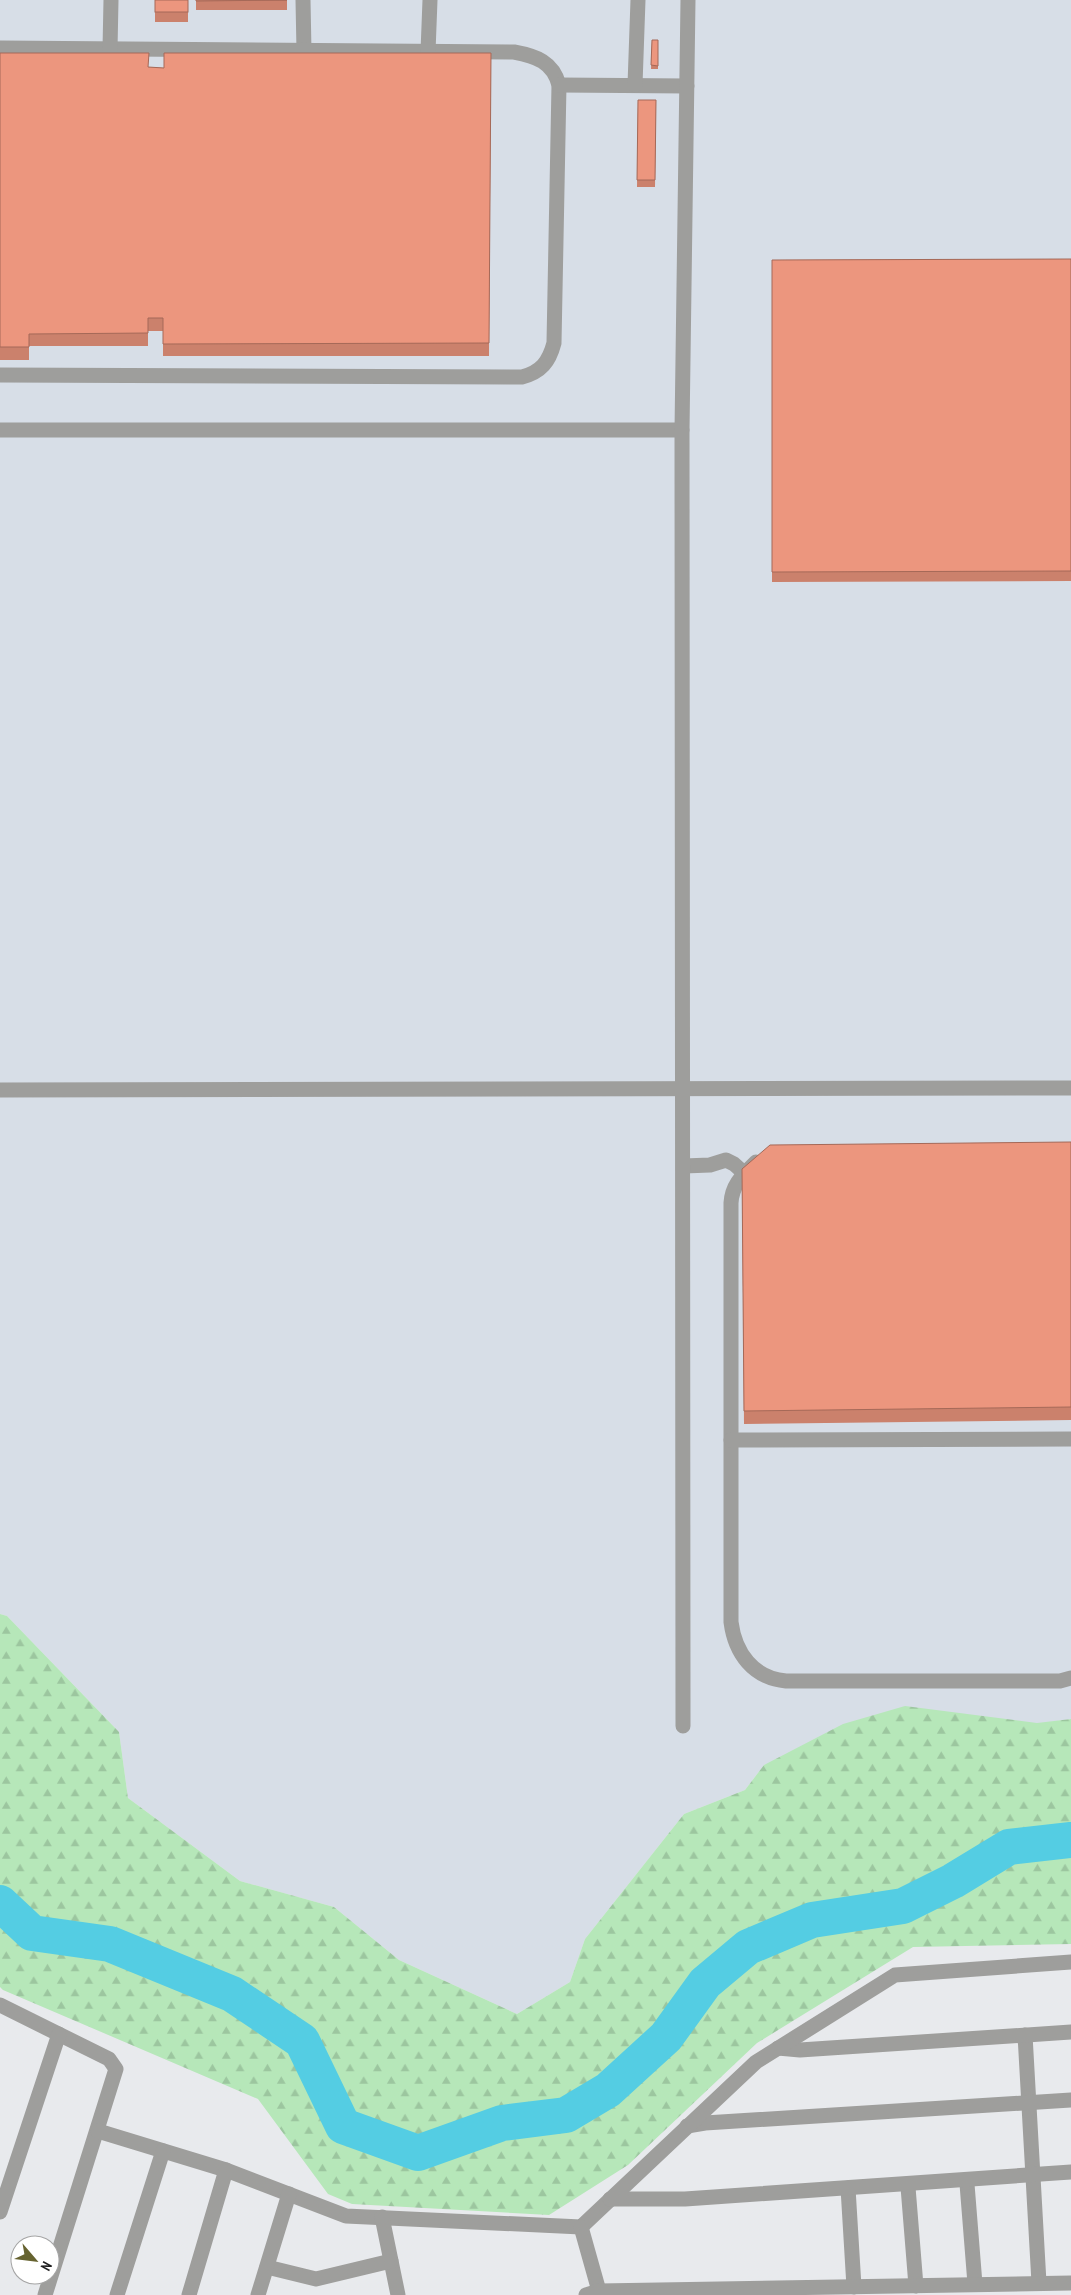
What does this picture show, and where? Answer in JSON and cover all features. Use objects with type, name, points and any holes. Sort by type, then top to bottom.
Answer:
[{"type":"street","points":[[110,49],[111,0]]},
{"type":"street","points":[[303,0],[304,51]]},
{"type":"street","points":[[428,52],[430,0]]},
{"type":"street","points":[[635,85],[638,0]]},
{"type":"street","points":[[683,1726],[682,430],[688,0]]},
{"type":"street","points":[[0,48],[514,52],[528,54],[545,62],[551,67],[559,84],[554,343],[551,355],[544,366],[533,374],[522,377],[0,375]]},
{"type":"street","points":[[559,84],[687,86]]},
{"type":"street","points":[[0,430],[682,430]]},
{"type":"street","points":[[0,1090],[1071,1088]]},
{"type":"street","points":[[769,1152],[744,1173],[736,1183],[731,1198],[731,1622],[732,1634],[739,1651],[756,1671],[770,1678],[786,1681],[1050,1681],[1071,1678]]},
{"type":"street","points":[[684,1166],[710,1165],[726,1160],[744,1173]]},
{"type":"street","points":[[731,1440],[1071,1438]]},
{"type":"street","points":[[98,2131],[226,2170],[346,2216],[581,2227],[756,2062],[895,1975],[1071,1962]]},
{"type":"street","points":[[0,2006],[109,2059],[116,2069],[98,2131],[44,2295]]},
{"type":"street","points":[[778,2048],[800,2050],[1071,2032]]},
{"type":"street","points":[[0,2212],[59,2034]]},
{"type":"street","points":[[1025,2035],[1039,2283]]},
{"type":"street","points":[[687,2126],[705,2123],[1071,2100]]},
{"type":"street","points":[[117,2295],[163,2151]]},
{"type":"street","points":[[189,2295],[226,2170]]},
{"type":"street","points":[[610,2199],[685,2199],[1071,2172]]},
{"type":"street","points":[[967,2184],[975,2284]]},
{"type":"street","points":[[908,2187],[916,2286]]},
{"type":"street","points":[[848,2188],[854,2287]]},
{"type":"street","points":[[258,2295],[289,2194]]},
{"type":"street","points":[[382,2217],[398,2295]]},
{"type":"street","points":[[581,2227],[592,2293],[1071,2283]]},
{"type":"street","points":[[267,2267],[316,2279],[391,2261]]},
{"type":"shaded area","points":[[0,0],[1071,0],[1071,1719],[764,1765],[745,1790],[684,1814],[585,1939],[570,1982],[517,2014],[399,1960],[334,1907],[240,1881],[128,1798],[119,1732],[7,1616],[0,1614]]},
{"type":"green space","points":[[0,1614],[7,1616],[119,1732],[128,1798],[240,1881],[334,1907],[399,1960],[517,2014],[570,1982],[585,1939],[684,1814],[745,1790],[764,1765],[843,1724],[905,1706],[1037,1723],[1071,1719],[1071,1944],[913,1947],[757,2043],[628,2165],[549,2215],[352,2204],[328,2194],[258,2099],[3,1990],[0,1987]]},
{"type":"building","points":[[155,0],[188,0],[188,12],[155,12]]},
{"type":"building","points":[[196,0],[287,0],[196,1]]},
{"type":"building","points":[[652,40],[658,40],[658,66],[651,65]]},
{"type":"building","points":[[0,53],[149,53],[148,67],[164,68],[164,53],[491,53],[489,343],[163,344],[163,318],[148,318],[148,333],[29,334],[29,347],[0,347]]},
{"type":"building","points":[[638,100],[656,100],[655,180],[637,180]]},
{"type":"building","points":[[1071,259],[1071,571],[772,572],[772,260]]},
{"type":"building","points":[[1071,1142],[1071,1407],[744,1411],[742,1169],[770,1145]]},
{"type":"waterway","points":[[0,1903],[32,1933],[110,1944],[232,1994],[302,2041],[343,2126],[418,2153],[502,2123],[566,2115],[608,2090],[666,2037],[705,1983],[748,1947],[812,1920],[903,1906],[953,1881],[1009,1847],[1071,1840]]}]
